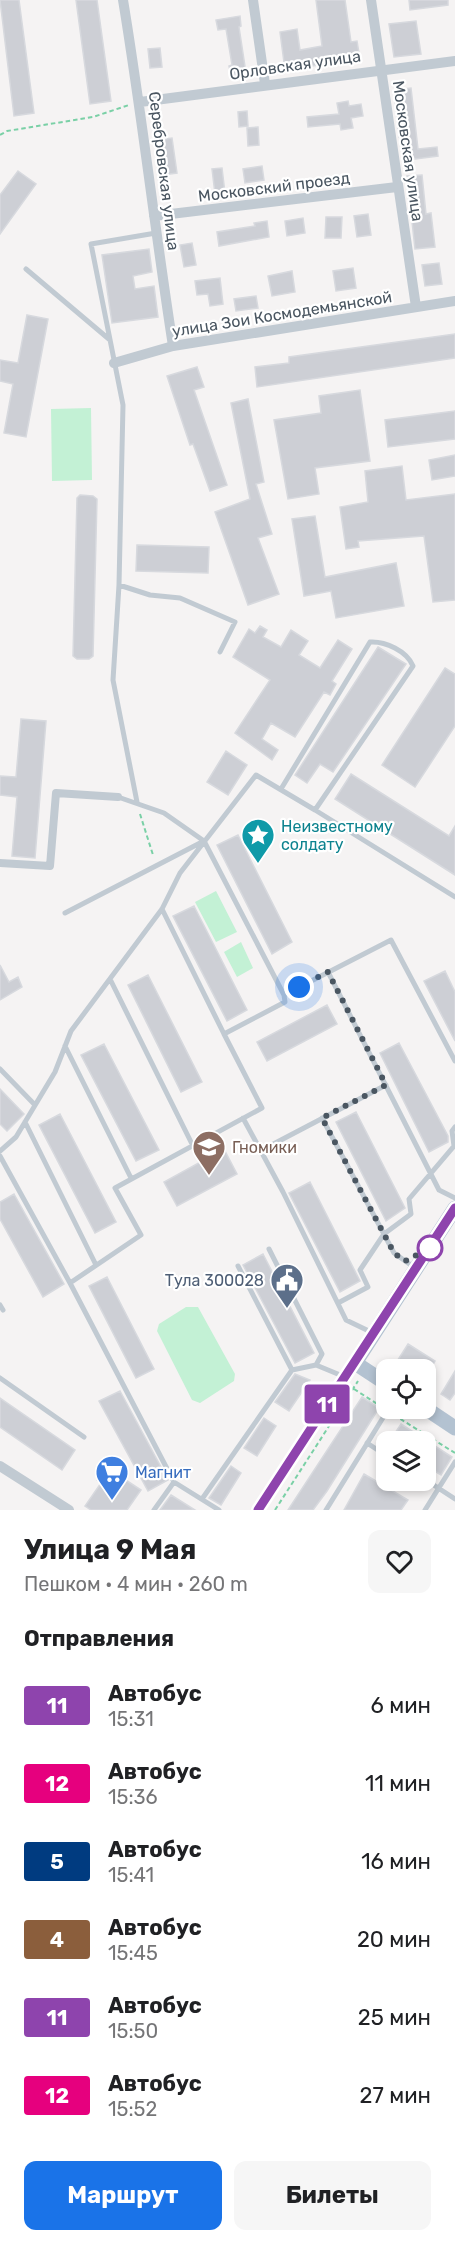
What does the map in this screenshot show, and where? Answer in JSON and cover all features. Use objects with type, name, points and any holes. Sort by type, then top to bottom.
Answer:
[{"type":"main road","points":[[376,1377],[360,1366],[374,1334],[455,1208]]},
{"type":"main road","points":[[436,1415],[455,1428]]},
{"type":"street","name":"Серебровская улица","points":[[123,0],[140,102],[153,216],[173,346]]},
{"type":"street","points":[[253,0],[265,84]]},
{"type":"street","name":"Московская улица","points":[[371,0],[416,307]]},
{"type":"street","name":"Орловская улица","points":[[140,102],[455,60]]},
{"type":"street","name":"Московский проезд","points":[[153,216],[397,188]]},
{"type":"street","name":"улица Зои Космодемьянской","points":[[114,363],[173,346],[455,301]]},
{"type":"street","points":[[0,863],[50,867],[56,793],[118,797]]},
{"type":"street","points":[[258,1510],[345,1377],[360,1366]]},
{"type":"street","points":[[0,1466],[54,1506],[69,1510]]},
{"type":"lane","points":[[137,802],[113,680],[119,585],[123,405],[91,244],[156,233]]},
{"type":"lane","points":[[26,269],[110,340]]},
{"type":"lane","points":[[119,585],[150,595],[180,598],[235,622],[220,652]]},
{"type":"lane","points":[[281,789],[370,642],[381,642],[410,658],[413,666],[315,810]]},
{"type":"lane","points":[[0,1151],[16,1137],[55,1072],[71,1031],[162,909],[180,873],[256,775],[455,897]]},
{"type":"lane","points":[[118,797],[164,813],[204,841],[284,995],[285,1002],[224,1034]]},
{"type":"lane","points":[[65,913],[204,841]]},
{"type":"lane","points":[[70,1283],[141,1235],[115,1188],[192,1144],[262,1108],[162,909]]},
{"type":"lane","points":[[284,995],[391,940],[455,1061]]},
{"type":"lane","points":[[328,972],[439,1190],[455,1198]]},
{"type":"lane","points":[[110,979],[192,1144]]},
{"type":"lane","points":[[65,1046],[131,1178]]},
{"type":"lane","points":[[0,1069],[35,1105]]},
{"type":"lane","points":[[261,1151],[386,1085]]},
{"type":"lane","points":[[243,1118],[346,1320],[374,1334]]},
{"type":"lane","points":[[322,1118],[394,1253],[416,1269]]},
{"type":"lane","points":[[25,1122],[96,1265]]},
{"type":"lane","points":[[338,1303],[368,1287],[360,1270],[384,1234],[411,1214],[409,1199],[454,1146],[452,1131],[455,1127]]},
{"type":"lane","points":[[0,1156],[70,1283],[174,1482],[219,1510]]},
{"type":"lane","points":[[269,1249],[322,1353],[316,1365]]},
{"type":"lane","points":[[238,1266],[292,1370]]},
{"type":"lane","points":[[202,1499],[292,1370],[316,1365],[345,1377]]},
{"type":"lane","points":[[0,1378],[84,1437]]},
{"type":"lane","points":[[326,1510],[382,1419]]},
{"type":"lane","points":[[367,1443],[376,1449]]},
{"type":"lane","points":[[425,1510],[455,1462]]},
{"type":"lane","points":[[154,1510],[174,1482]]},
{"type":"lane","points":[[438,1488],[455,1499]]},
{"type":"path","points":[[0,135],[7,131],[93,117],[140,102]]},
{"type":"path","points":[[137,802],[153,855]]},
{"type":"path","points":[[275,1510],[354,1389],[360,1366]]},
{"type":"path","points":[[354,1389],[376,1402]]},
{"type":"path","points":[[403,1419],[455,1454]]},
{"type":"green space","points":[[91,408],[92,480],[52,481],[51,409]]},
{"type":"green space","points":[[216,891],[237,932],[216,942],[195,902]]},
{"type":"green space","points":[[241,942],[253,968],[237,977],[224,952]]},
{"type":"green space","points":[[186,1307],[198,1307],[235,1374],[234,1381],[200,1403],[192,1400],[157,1331],[159,1324]]},
{"type":"building","points":[[0,0],[19,0],[34,113],[14,116]]},
{"type":"building","points":[[76,0],[97,0],[111,101],[90,104]]},
{"type":"building","points":[[316,0],[345,0],[351,42],[357,41],[360,59],[285,70],[280,32],[297,29],[300,50],[322,46]]},
{"type":"building","points":[[409,0],[448,0],[448,5],[410,10]]},
{"type":"building","points":[[240,16],[241,26],[239,27],[246,73],[231,76],[229,66],[232,65],[226,29],[218,30],[216,20]]},
{"type":"building","points":[[416,21],[421,54],[394,57],[389,24]]},
{"type":"building","points":[[160,48],[162,67],[150,68],[148,49]]},
{"type":"building","points":[[411,88],[418,149],[437,147],[438,156],[408,160],[405,137],[399,137],[394,90]]},
{"type":"building","points":[[348,101],[349,106],[361,104],[363,116],[351,118],[353,128],[341,130],[340,124],[308,127],[307,117],[339,114],[337,103]]},
{"type":"building","points":[[247,111],[248,126],[239,127],[238,112]]},
{"type":"building","points":[[258,127],[259,145],[248,146],[247,128]]},
{"type":"building","points":[[172,138],[177,173],[163,175],[158,140]]},
{"type":"building","points":[[262,166],[264,180],[245,183],[243,169]]},
{"type":"building","points":[[222,168],[225,193],[215,194],[212,169]]},
{"type":"building","points":[[18,171],[36,184],[0,234],[0,195]]},
{"type":"building","points":[[422,175],[426,214],[431,213],[435,247],[415,249],[407,176]]},
{"type":"building","points":[[368,214],[371,235],[357,237],[354,216]]},
{"type":"building","points":[[326,217],[342,217],[341,238],[325,238]]},
{"type":"building","points":[[303,218],[305,233],[287,236],[285,221]]},
{"type":"building","points":[[267,221],[269,237],[219,246],[217,232],[255,226],[254,223]]},
{"type":"building","points":[[192,243],[196,265],[184,267],[180,245]]},
{"type":"building","points":[[149,249],[152,272],[133,276],[135,289],[154,286],[158,317],[112,323],[102,255]]},
{"type":"building","points":[[439,263],[442,284],[425,286],[422,265]]},
{"type":"building","points":[[353,268],[356,288],[336,291],[333,271]]},
{"type":"building","points":[[292,271],[295,292],[272,296],[268,276]]},
{"type":"building","points":[[220,278],[223,304],[210,306],[208,294],[197,295],[195,281]]},
{"type":"building","points":[[256,296],[258,308],[236,311],[234,299]]},
{"type":"building","points":[[27,315],[48,319],[26,437],[4,433],[13,384],[0,381],[0,360],[18,363]]},
{"type":"building","points":[[455,334],[455,358],[257,387],[255,367],[289,363],[289,357]]},
{"type":"building","points":[[197,367],[204,387],[194,390],[227,485],[210,491],[193,444],[190,445],[167,376]]},
{"type":"building","points":[[360,390],[370,461],[315,468],[319,494],[288,499],[274,420],[321,413],[319,396]]},
{"type":"building","points":[[248,399],[264,482],[256,484],[272,534],[258,538],[279,594],[248,605],[215,512],[250,499],[231,403]]},
{"type":"building","points":[[455,411],[455,439],[388,447],[385,420]]},
{"type":"building","points":[[455,455],[455,476],[432,480],[429,460]]},
{"type":"building","points":[[402,466],[406,500],[455,494],[455,600],[433,602],[424,536],[358,541],[359,547],[346,549],[340,507],[368,502],[365,471]]},
{"type":"building","points":[[80,495],[93,496],[97,499],[93,656],[89,659],[77,659],[73,656],[77,498]]},
{"type":"building","points":[[315,516],[325,577],[396,563],[404,606],[336,618],[331,591],[304,596],[292,519]]},
{"type":"building","points":[[137,545],[209,547],[208,573],[136,571]]},
{"type":"building","points":[[260,626],[267,630],[263,637],[281,647],[291,630],[308,641],[299,655],[320,668],[338,640],[352,649],[332,681],[336,684],[330,695],[324,692],[295,737],[271,723],[262,739],[278,750],[272,760],[235,733],[270,680],[233,657],[249,629],[255,633]]},
{"type":"building","points":[[378,647],[406,664],[333,772],[320,764],[307,783],[295,775]]},
{"type":"building","points":[[445,668],[455,674],[455,726],[415,787],[382,765]]},
{"type":"building","points":[[21,719],[46,721],[35,858],[12,856],[17,797],[0,795],[0,776],[16,777]]},
{"type":"building","points":[[226,751],[247,765],[228,795],[207,782]]},
{"type":"building","points":[[351,774],[449,836],[455,826],[455,875],[335,799]]},
{"type":"building","points":[[238,835],[292,942],[272,954],[217,845]]},
{"type":"building","points":[[194,906],[247,1010],[227,1021],[173,916]]},
{"type":"building","points":[[0,965],[9,982],[18,977],[22,987],[0,1000]]},
{"type":"building","points":[[445,971],[455,992],[455,1041],[424,981]]},
{"type":"building","points":[[148,975],[202,1082],[181,1092],[128,985]]},
{"type":"building","points":[[327,1005],[337,1024],[267,1061],[257,1042]]},
{"type":"building","points":[[399,1043],[448,1136],[448,1142],[429,1152],[380,1053]]},
{"type":"building","points":[[104,1044],[159,1150],[136,1161],[81,1055]]},
{"type":"building","points":[[0,1089],[24,1114],[7,1131],[0,1124]]},
{"type":"building","points":[[356,1112],[405,1208],[386,1221],[336,1122]]},
{"type":"building","points":[[60,1114],[116,1222],[95,1233],[39,1125]]},
{"type":"building","points":[[224,1149],[237,1174],[177,1206],[164,1182]]},
{"type":"building","points":[[310,1182],[360,1281],[340,1292],[289,1193]]},
{"type":"building","points":[[14,1194],[64,1284],[43,1297],[0,1219],[0,1202]]},
{"type":"building","points":[[263,1254],[314,1353],[295,1363],[243,1265]]},
{"type":"building","points":[[107,1277],[154,1369],[136,1378],[89,1286]]},
{"type":"building","points":[[408,1344],[432,1359],[398,1359]]},
{"type":"building","points":[[455,1371],[455,1393],[450,1400],[441,1394]]},
{"type":"building","points":[[295,1374],[310,1380],[289,1411],[275,1402]]},
{"type":"building","points":[[120,1391],[168,1480],[148,1491],[99,1401]]},
{"type":"building","points":[[362,1397],[376,1406],[376,1413],[313,1510],[288,1510]]},
{"type":"building","points":[[0,1398],[75,1450],[62,1470],[0,1427]]},
{"type":"building","points":[[264,1418],[276,1426],[257,1456],[244,1448]]},
{"type":"building","points":[[401,1424],[412,1431],[396,1431]]},
{"type":"building","points":[[436,1447],[452,1457],[441,1475],[436,1472]]},
{"type":"building","points":[[231,1466],[241,1473],[221,1505],[209,1498]]},
{"type":"building","points":[[106,1467],[141,1490],[127,1510],[91,1510],[85,1506],[101,1483],[97,1480]]},
{"type":"building","points":[[364,1474],[376,1481],[376,1491],[393,1491],[408,1500],[401,1510],[344,1510]]},
{"type":"building","points":[[171,1495],[195,1510],[160,1510]]},
{"type":"bus line","name":"11","points":[[258,1510],[380,1327],[455,1208]]},
{"type":"place","name":"Неизвестному солдату","points":[[258,864]]},
{"type":"place","name":"Гномики","points":[[209,1176]]},
{"type":"place","name":"Тула 300028","points":[[287,1309]]},
{"type":"place","name":"Магнит","points":[[112,1501]]},
{"type":"route","points":[[299,987],[328,972],[386,1085],[322,1118],[394,1253],[405,1261],[430,1248]]}]
